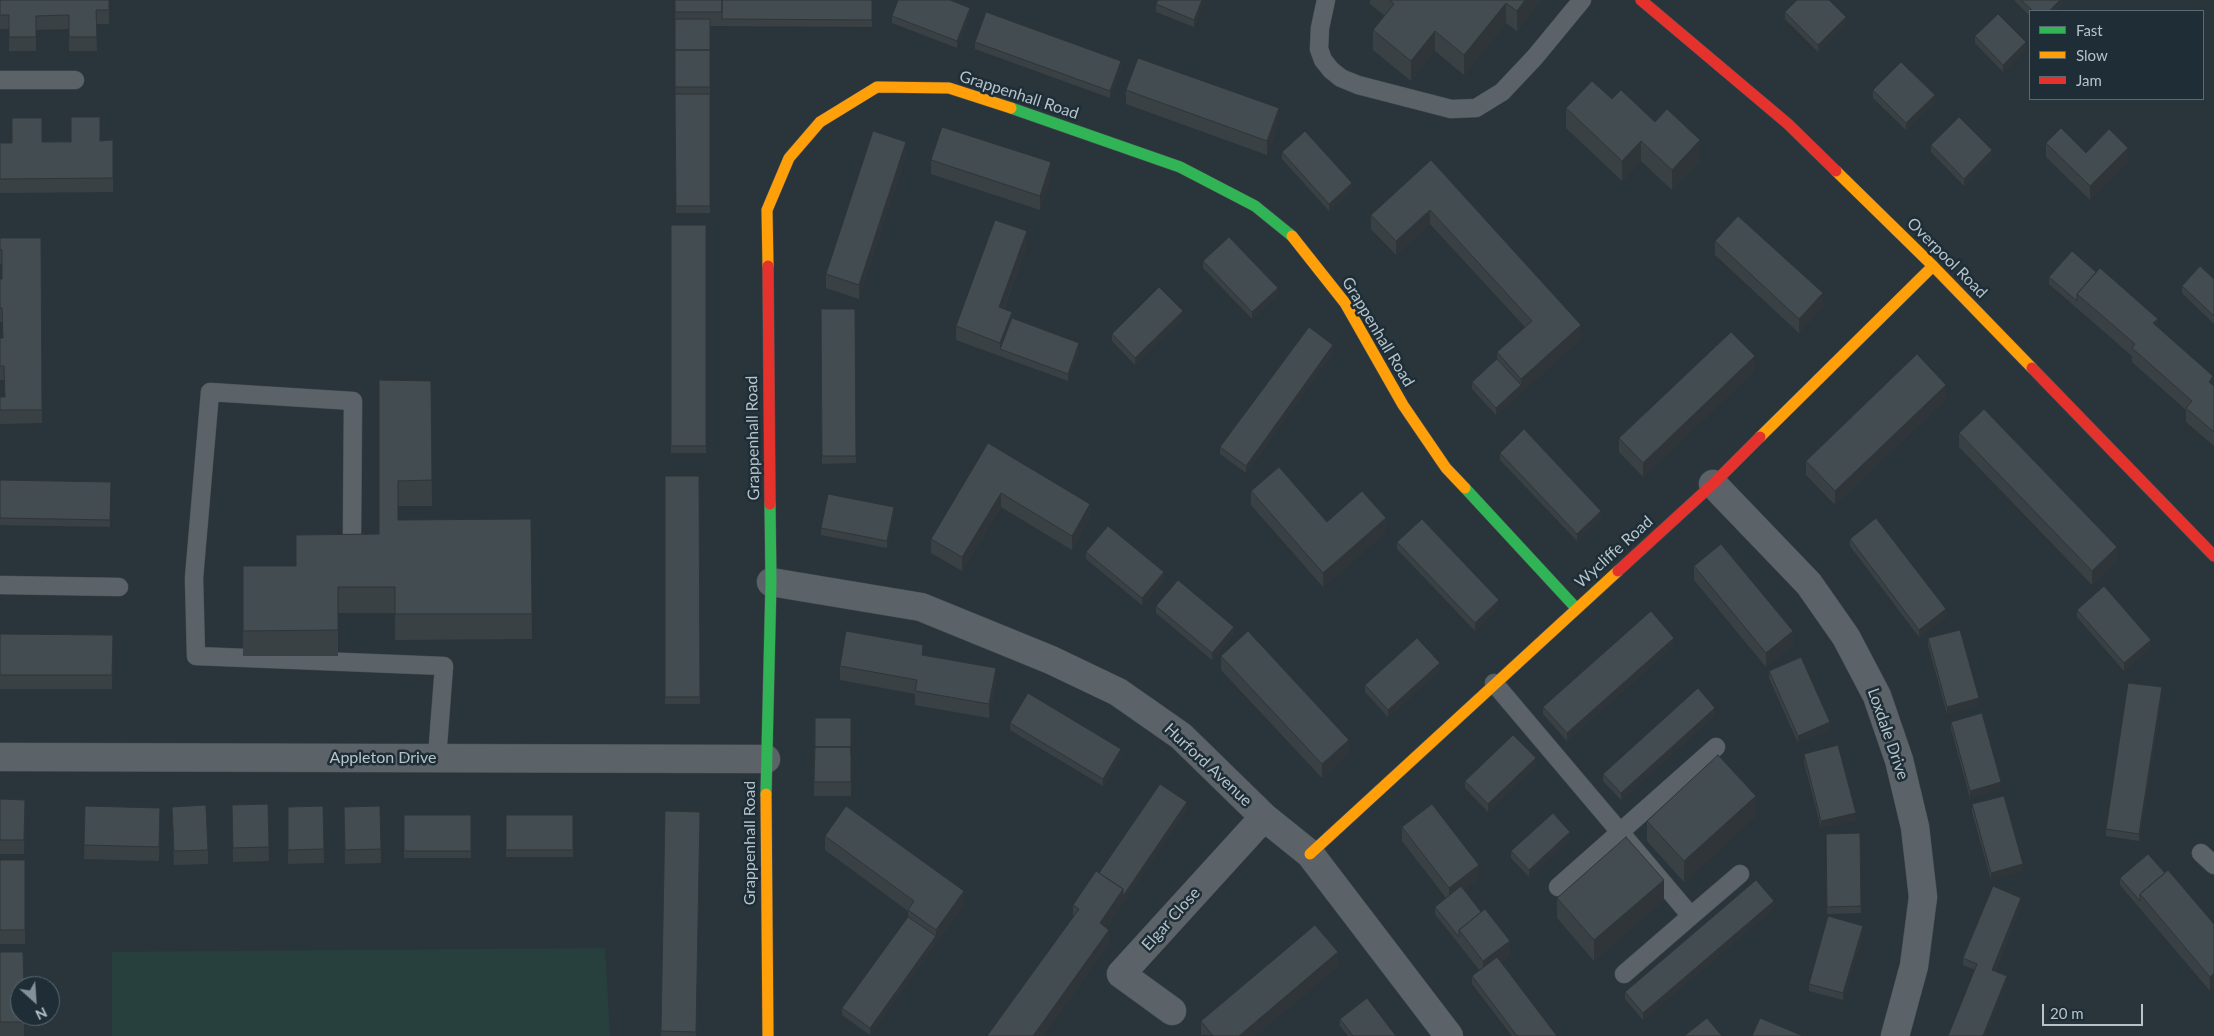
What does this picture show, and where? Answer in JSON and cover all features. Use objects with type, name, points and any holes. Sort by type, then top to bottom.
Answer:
[{"type":"street","name":"Overpool Road","points":[[1641,0],[1788,124],[1933,266],[2214,556]]},
{"type":"street","name":"Grappenhall Road","points":[[768,1036],[766,758],[771,582],[767,210],[789,158],[820,122],[877,87],[949,88],[1052,121],[1180,167],[1255,206],[1297,240],[1345,303],[1403,405],[1446,468],[1576,608]]},
{"type":"street","name":"Wycliffe Road","points":[[1310,854],[1494,683],[1713,484],[1933,266]]},
{"type":"street","name":"Loxdale Drive","points":[[1713,484],[1809,584],[1846,637],[1877,696],[1899,760],[1916,827],[1923,896],[1914,966],[1895,1036]]},
{"type":"street","name":"Hurford Avenue","points":[[771,582],[921,607],[1051,660],[1118,692],[1181,736],[1264,817],[1310,854],[1449,1036]]},
{"type":"street","name":"Appleton Drive","points":[[0,757],[766,758]]},
{"type":"street","name":"Elgar Close","points":[[1172,1011],[1121,974],[1264,817]]},
{"type":"lane","points":[[1326,0],[1320,28],[1319,49],[1323,60],[1331,70],[1341,78],[1358,84],[1451,109],[1476,108],[1502,92],[1535,57],[1582,0]]},
{"type":"lane","points":[[0,80],[75,80]]},
{"type":"lane","points":[[352,533],[353,401],[210,392],[194,578],[196,656],[444,666],[438,758]]},
{"type":"lane","points":[[0,585],[119,587]]},
{"type":"lane","points":[[1494,683],[1691,916]]},
{"type":"lane","points":[[1558,887],[1716,747]]},
{"type":"lane","points":[[2200,853],[2214,865]]},
{"type":"lane","points":[[1624,974],[1740,874]]},
{"type":"green space","points":[[605,948],[610,1036],[112,1036],[112,952]]},
{"type":"building","points":[[0,0],[109,0],[109,10],[96,10],[97,37],[69,37],[69,15],[36,16],[36,37],[9,37],[9,15],[0,15]]},
{"type":"building","points":[[675,0],[722,0],[722,12],[675,12]]},
{"type":"building","points":[[722,0],[872,0],[872,20],[722,19]]},
{"type":"building","points":[[898,0],[950,0],[970,8],[957,41],[892,16]]},
{"type":"building","points":[[1158,0],[1202,0],[1194,20],[1156,4]]},
{"type":"building","points":[[1390,0],[1525,0],[1517,11],[1506,3],[1464,55],[1435,31],[1411,61],[1373,30],[1394,4]]},
{"type":"building","points":[[1797,0],[1829,0],[1846,17],[1818,45],[1785,12]]},
{"type":"building","points":[[2021,0],[2060,0],[2050,10],[2032,10]]},
{"type":"building","points":[[986,12],[1121,61],[1110,91],[975,42]]},
{"type":"building","points":[[1998,14],[2026,42],[2003,65],[1975,36]]},
{"type":"building","points":[[675,19],[710,19],[710,50],[675,50]]},
{"type":"building","points":[[675,50],[710,50],[710,87],[675,87]]},
{"type":"building","points":[[1138,58],[1279,108],[1267,141],[1126,90]]},
{"type":"building","points":[[1901,62],[1935,95],[1906,123],[1873,90]]},
{"type":"building","points":[[1592,81],[1612,99],[1621,90],[1655,122],[1667,109],[1700,140],[1672,170],[1641,141],[1622,161],[1566,108]]},
{"type":"building","points":[[675,94],[710,94],[710,206],[676,206]]},
{"type":"building","points":[[71,117],[100,117],[100,141],[113,140],[113,178],[0,179],[0,143],[12,143],[12,118],[42,118],[42,142],[71,142]]},
{"type":"building","points":[[1959,117],[1992,150],[1964,179],[1931,145]]},
{"type":"building","points":[[942,127],[1051,162],[1040,196],[931,160]]},
{"type":"building","points":[[2061,128],[2086,153],[2109,129],[2128,148],[2090,186],[2046,143]]},
{"type":"building","points":[[873,131],[906,142],[859,285],[826,274]]},
{"type":"building","points":[[1305,131],[1352,183],[1329,204],[1282,152]]},
{"type":"building","points":[[1431,160],[1581,325],[1521,379],[1497,352],[1532,321],[1430,210],[1396,241],[1371,215]]},
{"type":"building","points":[[1738,216],[1823,293],[1799,319],[1715,241]]},
{"type":"building","points":[[995,220],[1027,231],[999,307],[1012,312],[1000,343],[956,326]]},
{"type":"building","points":[[671,225],[706,225],[706,446],[671,446]]},
{"type":"building","points":[[1229,237],[1278,288],[1252,312],[1203,261]]},
{"type":"building","points":[[0,238],[41,238],[42,410],[0,410],[0,397],[5,397],[4,366],[0,366],[0,338],[3,338],[2,308],[0,308],[2,250],[0,250]]},
{"type":"building","points":[[2072,251],[2096,272],[2077,294],[2077,301],[2049,277]]},
{"type":"building","points":[[2200,266],[2214,279],[2214,316],[2182,286]]},
{"type":"building","points":[[2100,268],[2158,319],[2153,323],[2213,376],[2209,382],[2214,386],[2214,432],[2186,408],[2192,401],[2132,348],[2135,344],[2077,294]]},
{"type":"building","points":[[1159,287],[1183,311],[1135,358],[1112,334]]},
{"type":"building","points":[[821,309],[855,309],[856,456],[822,456]]},
{"type":"building","points":[[1012,318],[1079,343],[1068,374],[1000,349]]},
{"type":"building","points":[[1309,327],[1333,345],[1246,466],[1220,447]]},
{"type":"building","points":[[1731,332],[1755,356],[1643,463],[1619,438]]},
{"type":"building","points":[[1917,354],[1946,385],[1835,491],[1806,461]]},
{"type":"building","points":[[1497,359],[1521,385],[1496,408],[1472,382]]},
{"type":"building","points":[[379,380],[431,381],[432,480],[398,481],[398,520],[531,519],[532,614],[395,614],[395,587],[338,587],[338,630],[243,631],[243,566],[296,566],[296,535],[379,534]]},
{"type":"building","points":[[1984,409],[2117,547],[2092,571],[1959,433]]},
{"type":"building","points":[[1524,429],[1601,511],[1577,534],[1500,453]]},
{"type":"building","points":[[988,443],[1090,504],[1072,536],[1001,493],[962,557],[931,539]]},
{"type":"building","points":[[1279,467],[1327,522],[1362,491],[1386,518],[1323,573],[1251,491]]},
{"type":"building","points":[[665,476],[699,476],[700,697],[665,697]]},
{"type":"building","points":[[0,480],[111,482],[110,520],[0,518]]},
{"type":"building","points":[[828,494],[894,507],[887,541],[821,528]]},
{"type":"building","points":[[1876,518],[1946,609],[1919,630],[1850,539]]},
{"type":"building","points":[[1422,519],[1499,600],[1475,623],[1397,542]]},
{"type":"building","points":[[1108,526],[1164,572],[1142,598],[1086,552]]},
{"type":"building","points":[[1721,544],[1793,631],[1766,653],[1694,566]]},
{"type":"building","points":[[1178,580],[1234,627],[1212,653],[1156,606]]},
{"type":"building","points":[[2104,586],[2151,640],[2124,663],[2077,610]]},
{"type":"building","points":[[1651,611],[1674,638],[1567,733],[1543,707]]},
{"type":"building","points":[[1960,630],[1979,698],[1947,707],[1928,638]]},
{"type":"building","points":[[846,631],[923,645],[922,655],[996,668],[989,704],[915,691],[917,680],[840,666]]},
{"type":"building","points":[[1248,631],[1349,740],[1322,764],[1221,656]]},
{"type":"building","points":[[0,634],[113,635],[112,675],[0,675]]},
{"type":"building","points":[[1417,638],[1440,663],[1388,710],[1365,685]]},
{"type":"building","points":[[1801,657],[1830,722],[1798,736],[1769,671]]},
{"type":"building","points":[[2128,683],[2162,687],[2139,834],[2106,829]]},
{"type":"building","points":[[1698,688],[1715,708],[1621,793],[1603,774]]},
{"type":"building","points":[[1028,693],[1121,749],[1103,779],[1010,723]]},
{"type":"building","points":[[1982,713],[2001,782],[1970,791],[1951,722]]},
{"type":"building","points":[[815,718],[851,718],[851,747],[815,747]]},
{"type":"building","points":[[1513,735],[1536,758],[1488,804],[1465,781]]},
{"type":"building","points":[[1838,745],[1856,813],[1821,821],[1804,754]]},
{"type":"building","points":[[815,747],[851,747],[851,782],[814,782]]},
{"type":"building","points":[[1718,755],[1756,796],[1684,861],[1647,821]]},
{"type":"building","points":[[1160,784],[1187,802],[1123,896],[1123,889],[1099,873]]},
{"type":"building","points":[[2004,796],[2023,864],[1991,873],[1972,804]]},
{"type":"building","points":[[0,799],[25,800],[24,840],[0,840]]},
{"type":"building","points":[[268,804],[269,847],[233,848],[232,805]]},
{"type":"building","points":[[1432,804],[1479,865],[1449,888],[1402,827]]},
{"type":"building","points":[[206,805],[208,850],[174,851],[172,807]]},
{"type":"building","points":[[85,806],[160,808],[159,847],[84,845]]},
{"type":"building","points":[[323,806],[324,849],[288,850],[288,807]]},
{"type":"building","points":[[380,806],[381,849],[345,850],[344,807]]},
{"type":"building","points":[[846,806],[964,891],[936,930],[908,910],[914,901],[825,836]]},
{"type":"building","points":[[665,811],[700,812],[696,1032],[661,1031]]},
{"type":"building","points":[[1553,813],[1570,832],[1529,870],[1511,851]]},
{"type":"building","points":[[404,815],[471,815],[471,851],[404,851]]},
{"type":"building","points":[[506,815],[573,815],[573,850],[506,850]]},
{"type":"building","points":[[1860,833],[1861,906],[1827,907],[1826,834]]},
{"type":"building","points":[[1626,837],[1664,880],[1594,940],[1557,898]]},
{"type":"building","points":[[2148,854],[2165,873],[2140,894],[2140,901],[2120,878]]},
{"type":"building","points":[[0,860],[25,860],[25,930],[0,930]]},
{"type":"building","points":[[2168,870],[2214,924],[2214,973],[2210,977],[2140,894]]},
{"type":"building","points":[[1096,871],[1123,889],[1100,923],[1109,930],[1033,1036],[987,1036],[1079,909],[1073,905]]},
{"type":"building","points":[[1756,880],[1774,901],[1643,1013],[1625,992]]},
{"type":"building","points":[[1461,886],[1481,912],[1459,930],[1459,937],[1435,907]]},
{"type":"building","points":[[1993,886],[2021,898],[1992,970],[2007,976],[1983,1036],[1948,1036],[1977,964],[1963,958]]},
{"type":"building","points":[[1485,909],[1510,941],[1483,961],[1459,930]]},
{"type":"building","points":[[1828,916],[1863,926],[1843,993],[1809,984]]},
{"type":"building","points":[[908,917],[936,936],[870,1028],[842,1008]]},
{"type":"building","points":[[1315,925],[1338,952],[1239,1036],[1213,1036],[1201,1021]]},
{"type":"building","points":[[0,952],[23,952],[24,976],[10,976],[10,1022],[0,1022]]},
{"type":"building","points":[[1497,957],[1557,1036],[1517,1036],[1472,976]]},
{"type":"building","points":[[1367,998],[1396,1036],[1353,1036],[1340,1019]]},
{"type":"building","points":[[1707,1018],[1722,1036],[1684,1036]]},
{"type":"building","points":[[1760,1018],[1803,1036],[1752,1036]]},
{"type":"traffic: fast","points":[[1011,108],[1180,167],[1255,206],[1292,236]]},
{"type":"traffic: fast","points":[[1465,488],[1576,608]]},
{"type":"traffic: fast","points":[[766,794],[771,582],[770,504]]},
{"type":"traffic: slow","points":[[768,266],[767,210],[789,158],[820,122],[877,87],[949,88],[1011,108]]},
{"type":"traffic: slow","points":[[1836,171],[1933,266],[2032,368]]},
{"type":"traffic: slow","points":[[1292,236],[1345,303],[1403,405],[1446,468],[1465,488]]},
{"type":"traffic: slow","points":[[1760,437],[1933,266]]},
{"type":"traffic: slow","points":[[1310,854],[1618,571]]},
{"type":"traffic: slow","points":[[766,794],[768,1036]]},
{"type":"traffic: jam","points":[[1641,0],[1788,124],[1836,171]]},
{"type":"traffic: jam","points":[[768,266],[770,504]]},
{"type":"traffic: jam","points":[[2032,368],[2214,556]]},
{"type":"traffic: jam","points":[[1618,571],[1713,484],[1760,437]]}]
